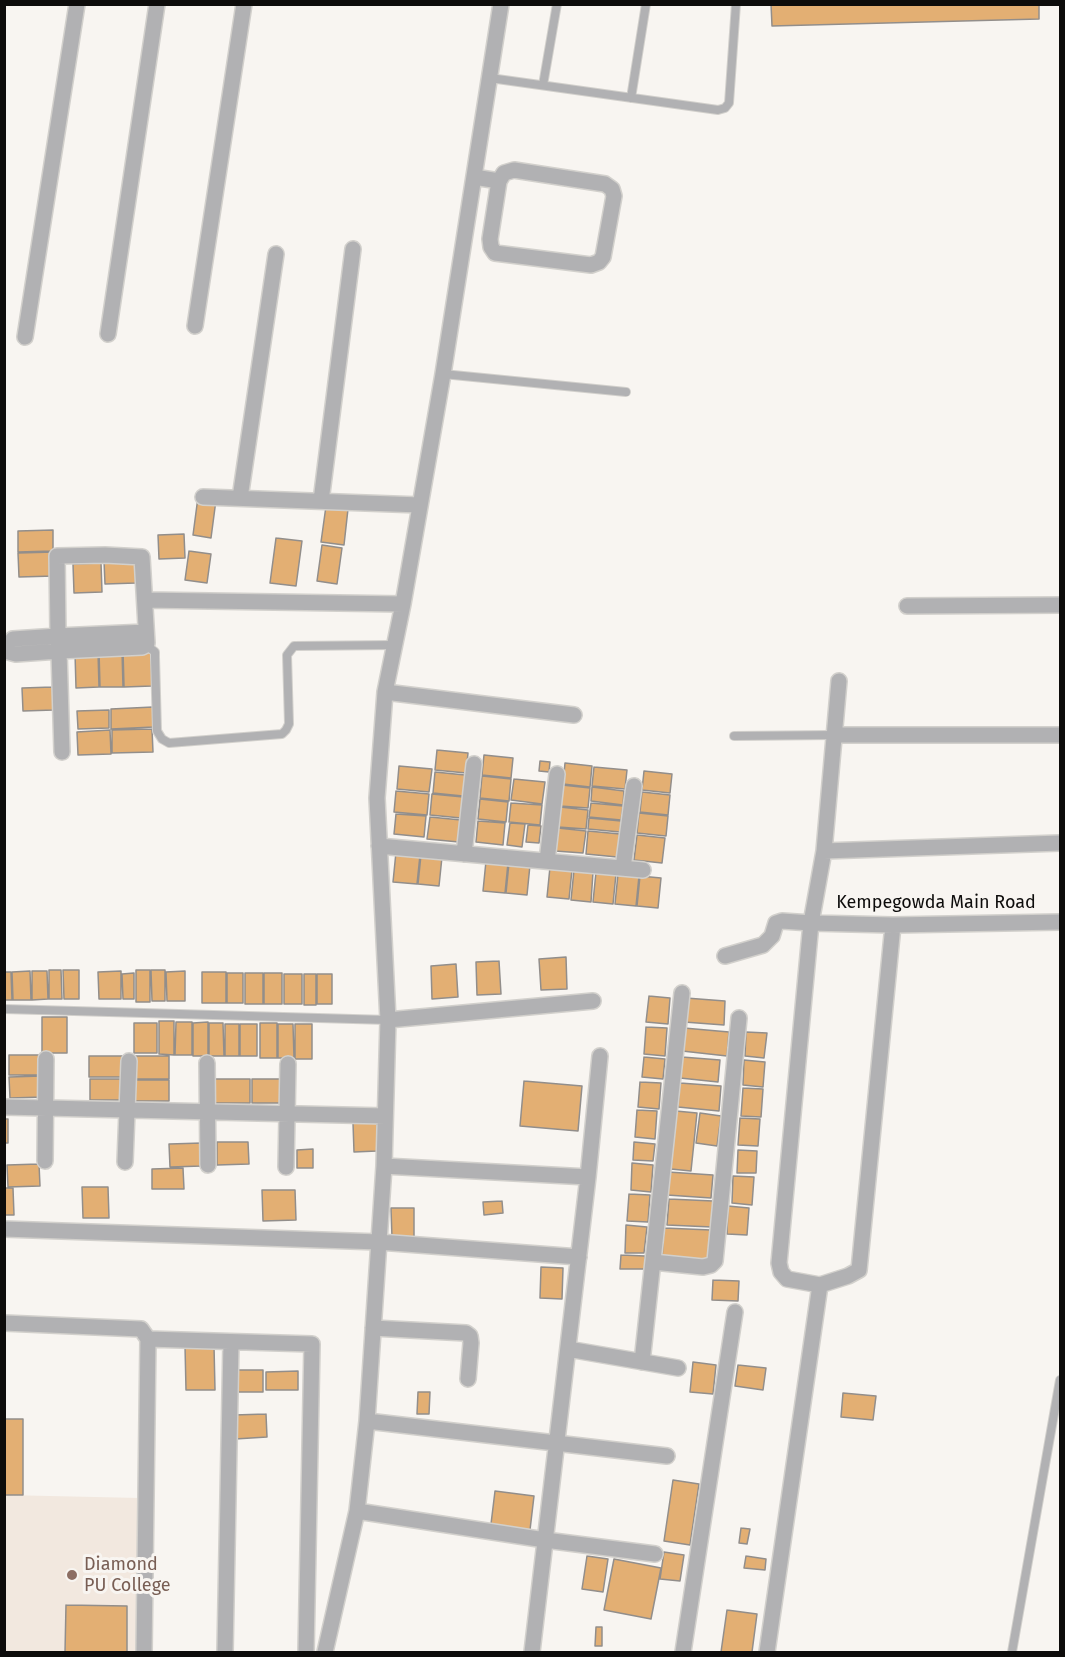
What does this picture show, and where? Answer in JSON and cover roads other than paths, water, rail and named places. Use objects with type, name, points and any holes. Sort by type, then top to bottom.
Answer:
[{"type":"street","points":[[25,337],[76,4]]},
{"type":"street","points":[[108,334],[158,4]]},
{"type":"street","points":[[195,326],[243,4]]},
{"type":"street","points":[[325,1653],[357,1511],[367,1421],[384,1166],[388,1020],[377,798],[384,692],[403,604],[443,374],[501,4]]},
{"type":"street","points":[[514,170],[605,184],[612,189],[614,196],[603,257],[599,262],[591,265],[495,253],[491,248],[490,239],[499,181],[504,173],[514,170]]},
{"type":"street","points":[[474,177],[499,181]]},
{"type":"street","points":[[321,501],[353,249]]},
{"type":"street","points":[[240,498],[276,254]]},
{"type":"street","points":[[203,497],[420,505]]},
{"type":"street","points":[[62,753],[57,556],[142,557],[146,638]]},
{"type":"street","points":[[145,600],[403,604]]},
{"type":"street","points":[[907,606],[1060,605]]},
{"type":"street","points":[[58,636],[146,638],[59,651],[16,654],[5,651],[13,639],[58,636]]},
{"type":"street","points":[[839,681],[824,851],[811,923],[779,1263],[781,1272],[787,1279],[819,1285],[859,1270],[893,925]]},
{"type":"street","points":[[384,692],[574,714]]},
{"type":"street","points":[[834,735],[1060,735]]},
{"type":"street","points":[[464,854],[474,764]]},
{"type":"street","points":[[547,861],[557,774]]},
{"type":"street","points":[[623,868],[634,786]]},
{"type":"street","points":[[824,851],[1060,843]]},
{"type":"street","points":[[379,846],[643,870]]},
{"type":"street","name":"Kempegowda Main Road","points":[[725,956],[763,945],[772,936],[776,923],[782,921],[893,925],[1060,922]]},
{"type":"street","points":[[642,1362],[682,993]]},
{"type":"street","points":[[388,1020],[593,1001]]},
{"type":"street","points":[[653,1262],[703,1267],[715,1262],[739,1018]]},
{"type":"street","points":[[532,1653],[579,1257],[600,1056]]},
{"type":"street","points":[[45,1161],[46,1059]]},
{"type":"street","points":[[125,1162],[129,1061]]},
{"type":"street","points":[[207,1063],[208,1165]]},
{"type":"street","points":[[286,1167],[288,1064]]},
{"type":"street","points":[[4,1107],[385,1116]]},
{"type":"street","points":[[384,1166],[588,1177]]},
{"type":"street","points":[[4,1229],[379,1242],[579,1257]]},
{"type":"street","points":[[768,1653],[819,1285]]},
{"type":"street","points":[[683,1653],[735,1312]]},
{"type":"street","points":[[4,1323],[141,1329],[148,1339],[144,1653]]},
{"type":"street","points":[[373,1328],[466,1333],[470,1336],[471,1343],[468,1379]]},
{"type":"street","points":[[148,1339],[312,1344],[306,1653]]},
{"type":"street","points":[[225,1653],[231,1342]]},
{"type":"street","points":[[568,1349],[678,1368]]},
{"type":"street","points":[[367,1421],[667,1456]]},
{"type":"street","points":[[357,1511],[545,1540],[655,1554]]},
{"type":"lane","points":[[543,85],[557,4]]},
{"type":"lane","points":[[631,98],[646,4]]},
{"type":"lane","points":[[490,78],[718,110],[725,108],[729,103],[736,4]]},
{"type":"lane","points":[[443,374],[626,392]]},
{"type":"lane","points":[[146,638],[155,657],[157,731],[162,739],[169,743],[282,734],[289,724],[286,655],[294,646],[394,645]]},
{"type":"lane","points":[[734,736],[834,735]]},
{"type":"lane","points":[[4,1009],[388,1020]]},
{"type":"lane","points":[[1012,1653],[1060,1380]]},
{"type":"place","name":"Diamond PU College","points":[[72,1575]]}]
